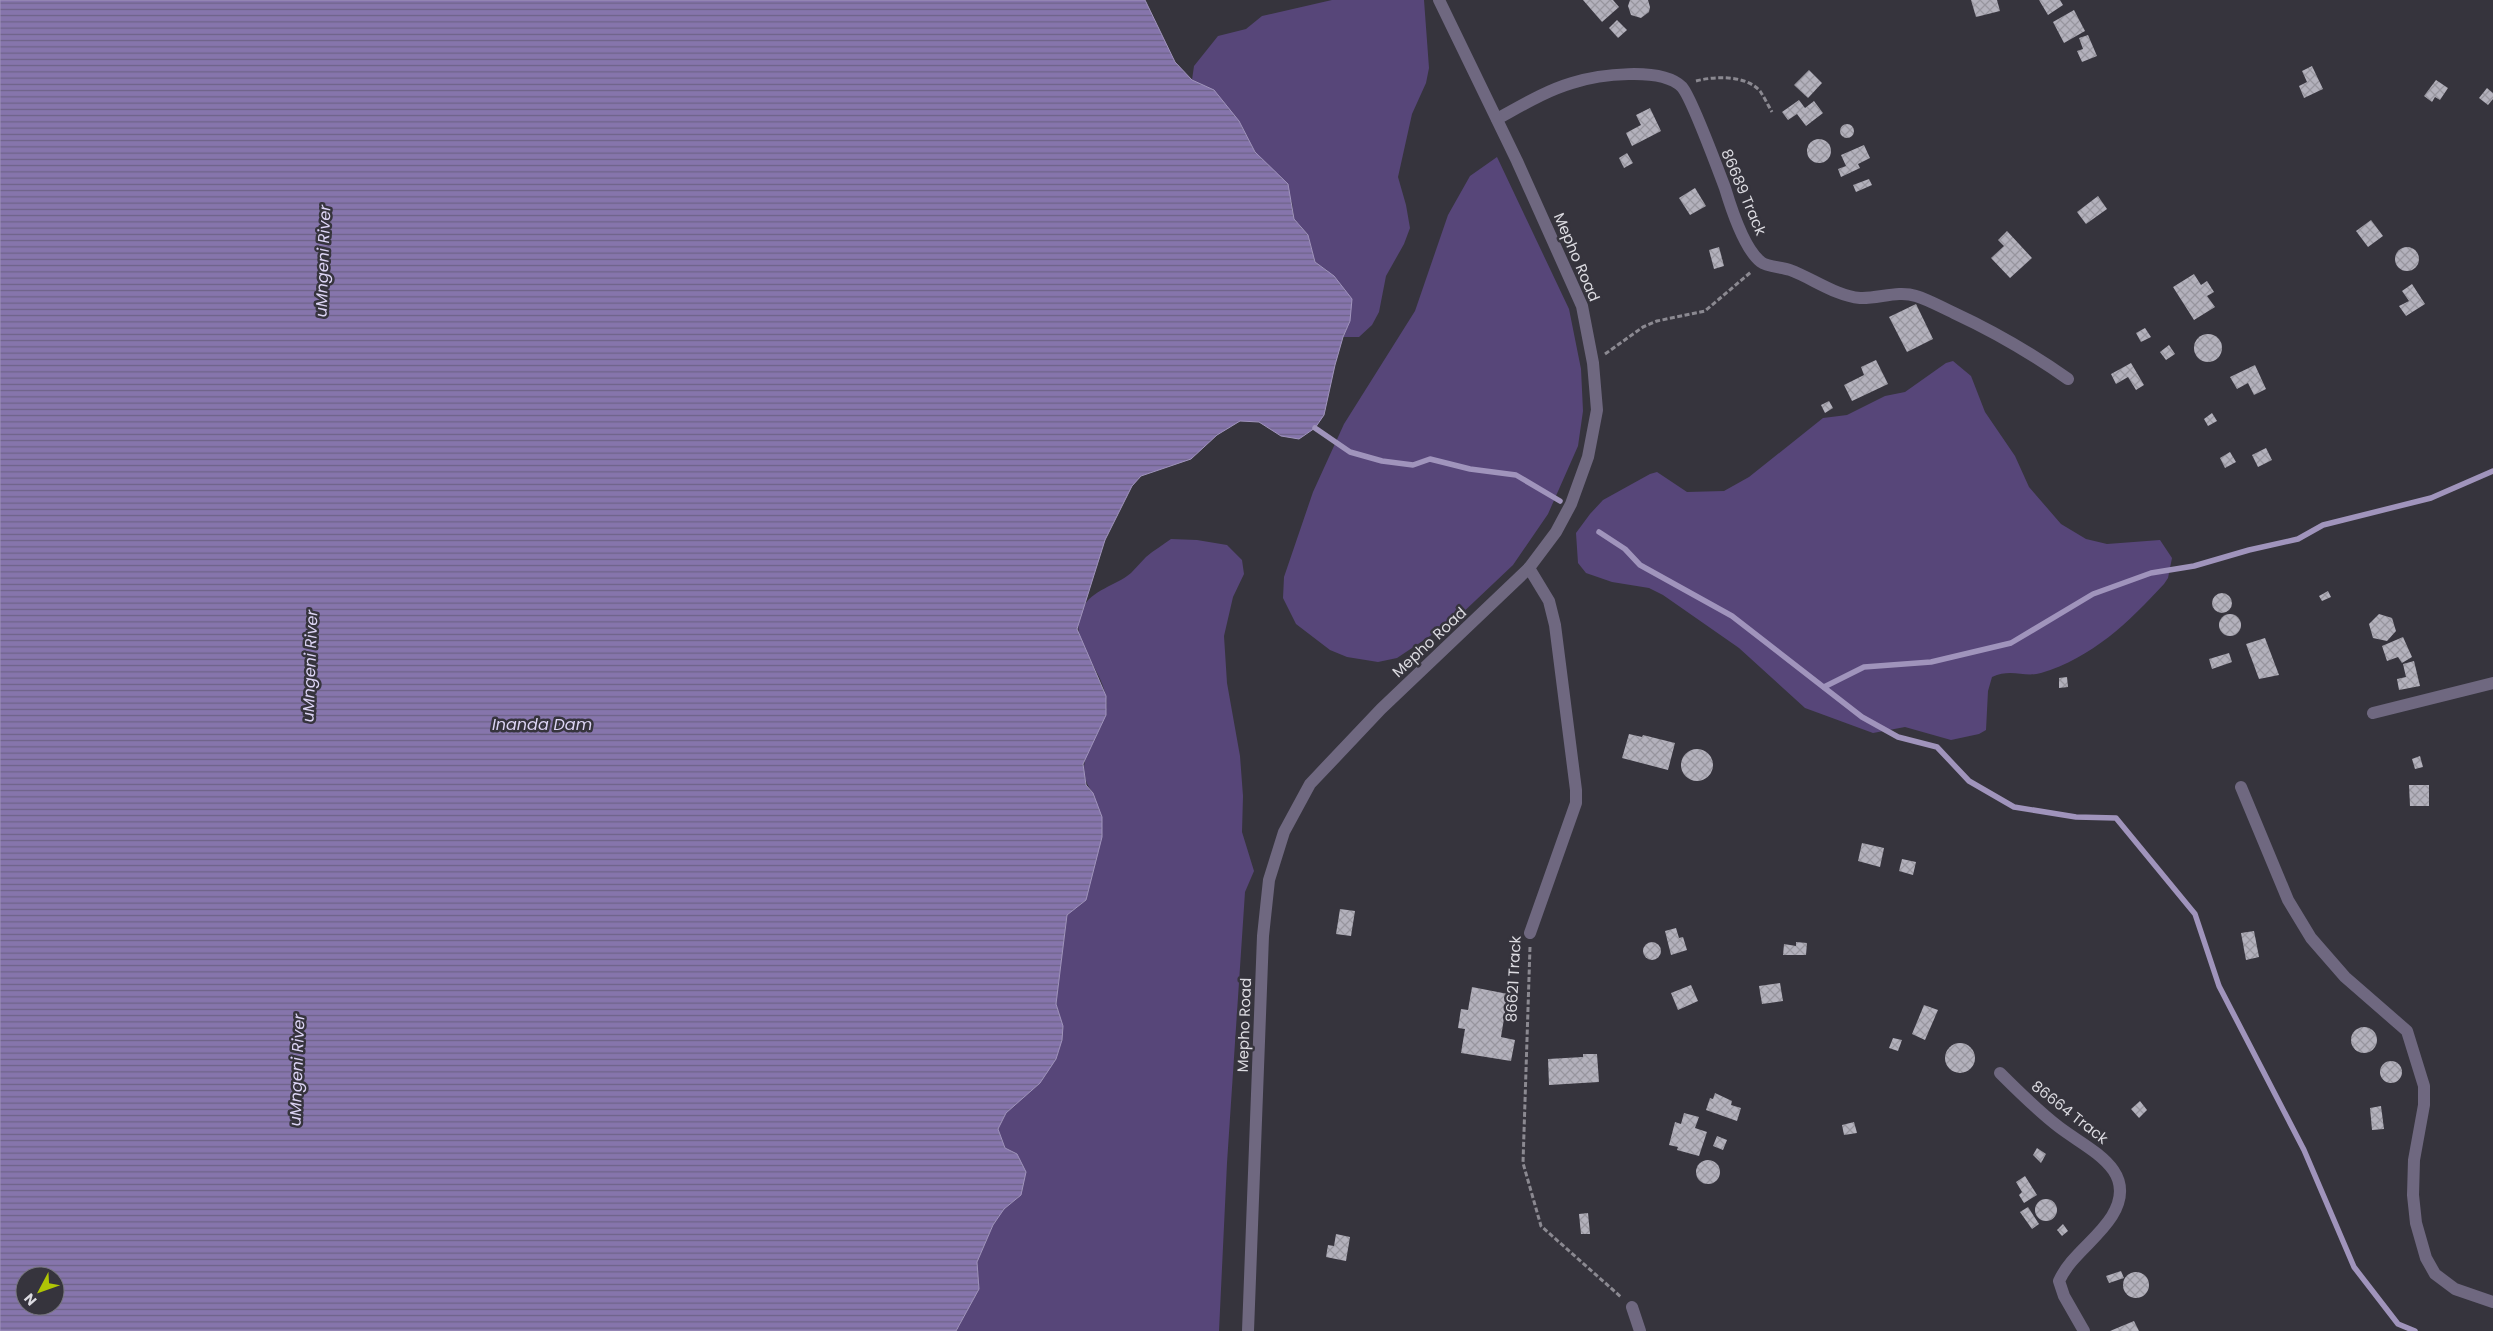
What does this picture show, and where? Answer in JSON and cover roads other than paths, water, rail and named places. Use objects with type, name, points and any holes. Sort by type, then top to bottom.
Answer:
[{"type":"street","name":"Mepho Road","points":[[1248,1331],[1263,936],[1269,880],[1284,832],[1310,784],[1381,708],[1529,568],[1556,532],[1571,504],[1588,457],[1597,410],[1593,363],[1582,306],[1518,160],[1439,0]]},
{"type":"street","name":"86689 Track","points":[[1497,119],[1537,98],[1572,83],[1612,75],[1650,75],[1669,80],[1682,87],[1697,118],[1734,216],[1745,240],[1761,263],[1796,273],[1857,298],[1914,295],[1994,332],[2030,352],[2068,379]]},
{"type":"street","name":"86621 Track","points":[[1529,568],[1549,601],[1555,625],[1576,790],[1576,803],[1530,933]]},
{"type":"street","points":[[2374,713],[2493,683]]},
{"type":"street","points":[[2241,787],[2288,900],[2311,938],[2345,977],[2407,1031],[2424,1086],[2424,1105],[2414,1160],[2413,1195],[2416,1223],[2426,1258],[2436,1274],[2454,1289],[2493,1302]]},
{"type":"street","name":"86664 Track","points":[[2000,1073],[2060,1128],[2092,1149],[2109,1164],[2118,1181],[2120,1198],[2111,1217],[2070,1262],[2059,1281],[2064,1296],[2084,1331]]},
{"type":"street","points":[[1632,1307],[1640,1331]]},
{"type":"water","name":"Inanda Dam","points":[[0,0],[1145,0],[1175,62],[1192,80],[1214,90],[1239,121],[1255,152],[1288,184],[1294,219],[1308,235],[1315,262],[1334,276],[1352,299],[1350,321],[1335,365],[1324,415],[1315,428],[1299,439],[1281,436],[1259,422],[1240,421],[1217,435],[1191,459],[1141,476],[1132,486],[1105,540],[1077,629],[1106,696],[1106,715],[1083,764],[1086,785],[1093,793],[1102,817],[1102,837],[1086,900],[1067,915],[1056,1004],[1063,1026],[1062,1040],[1056,1059],[1040,1083],[1006,1113],[998,1129],[1005,1148],[1017,1154],[1026,1172],[1021,1195],[1004,1209],[993,1225],[977,1262],[979,1289],[956,1331],[0,1331]]},
{"type":"waterway","points":[[1315,428],[1350,452],[1382,461],[1413,465],[1430,459],[1470,469],[1516,475],[1560,501]]},
{"type":"waterway","points":[[1824,687],[1864,667],[1931,662],[2011,643],[2093,594],[2151,573],[2194,566],[2249,550],[2298,539],[2323,525],[2431,498],[2493,471]]},
{"type":"waterway","points":[[1599,532],[1625,549],[1640,565],[1732,616],[1862,717],[1898,737],[1937,747],[1969,781],[2014,807],[2076,817],[2116,818],[2195,914],[2219,986],[2304,1150],[2354,1267],[2398,1324],[2415,1331]]},
{"type":"water label","name":"uMngeni River","points":[[323,261]]},
{"type":"water label","name":"uMngeni River","points":[[310,666]]},
{"type":"water label","name":"uMngeni River","points":[[297,1070]]}]
